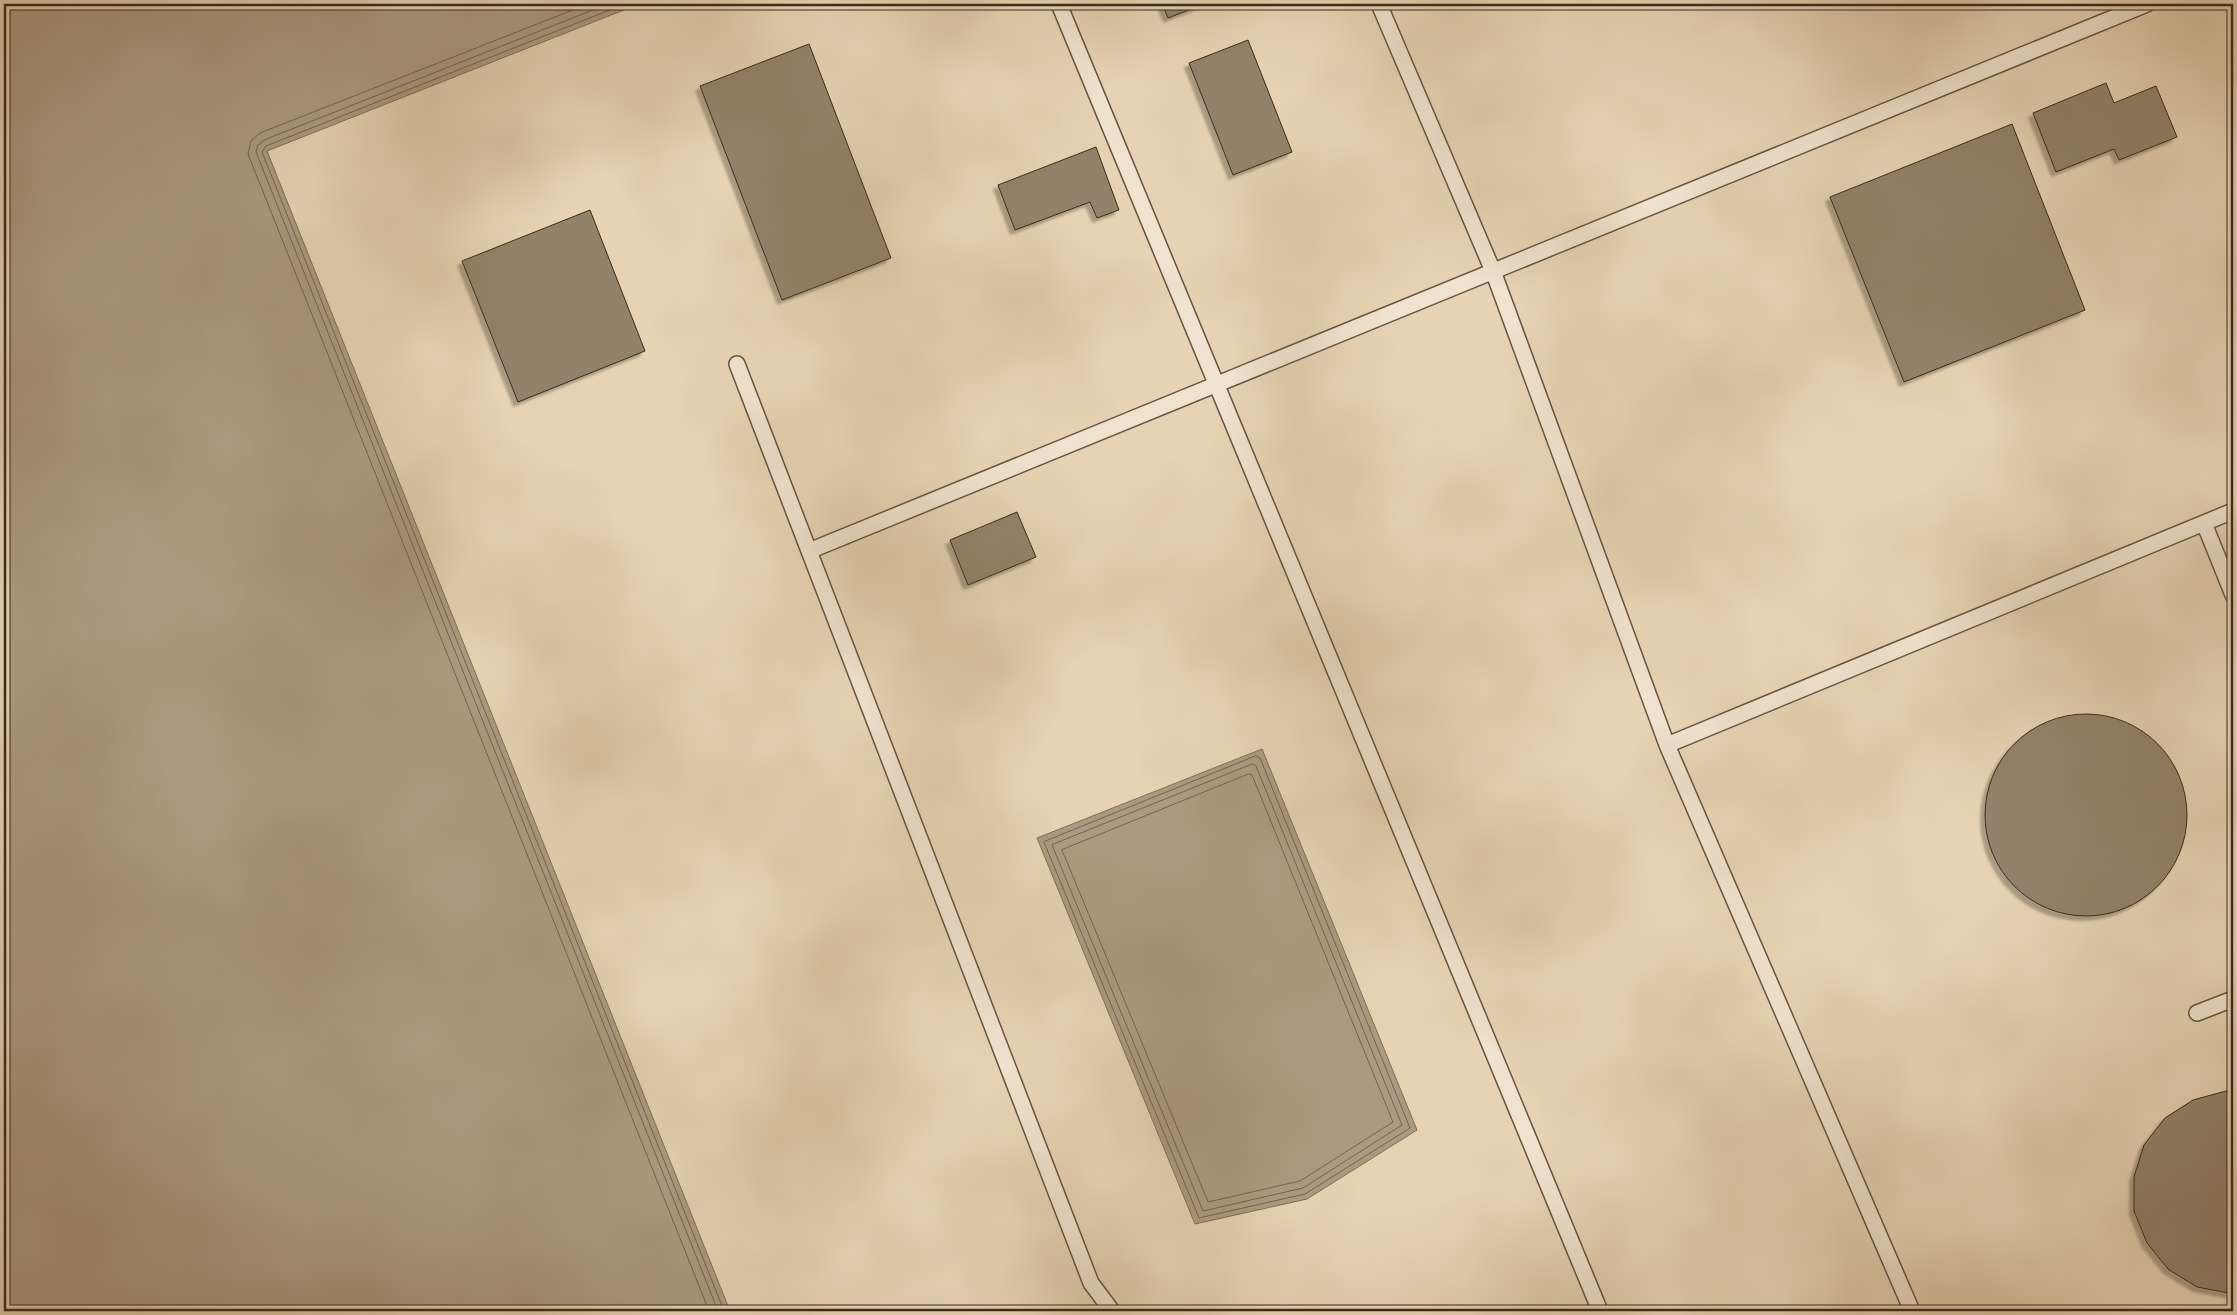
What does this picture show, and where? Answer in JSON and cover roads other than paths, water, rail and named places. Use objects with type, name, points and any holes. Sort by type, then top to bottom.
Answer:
[{"type":"lane","points":[[1059,4],[1600,1311]]},
{"type":"lane","points":[[1380,4],[1493,271],[1667,745],[1912,1311]]},
{"type":"lane","points":[[809,551],[2147,4]]},
{"type":"lane","points":[[736,364],[1092,1284],[1112,1311]]},
{"type":"lane","points":[[1667,745],[2233,511]]},
{"type":"lane","points":[[2204,523],[2233,594]]},
{"type":"lane","points":[[2197,1013],[2233,999]]},
{"type":"water","points":[[4,4],[639,4],[267,151],[730,1311],[4,1311]]},
{"type":"water","points":[[1262,749],[1417,1130],[1307,1199],[1195,1224],[1037,838]]}]
